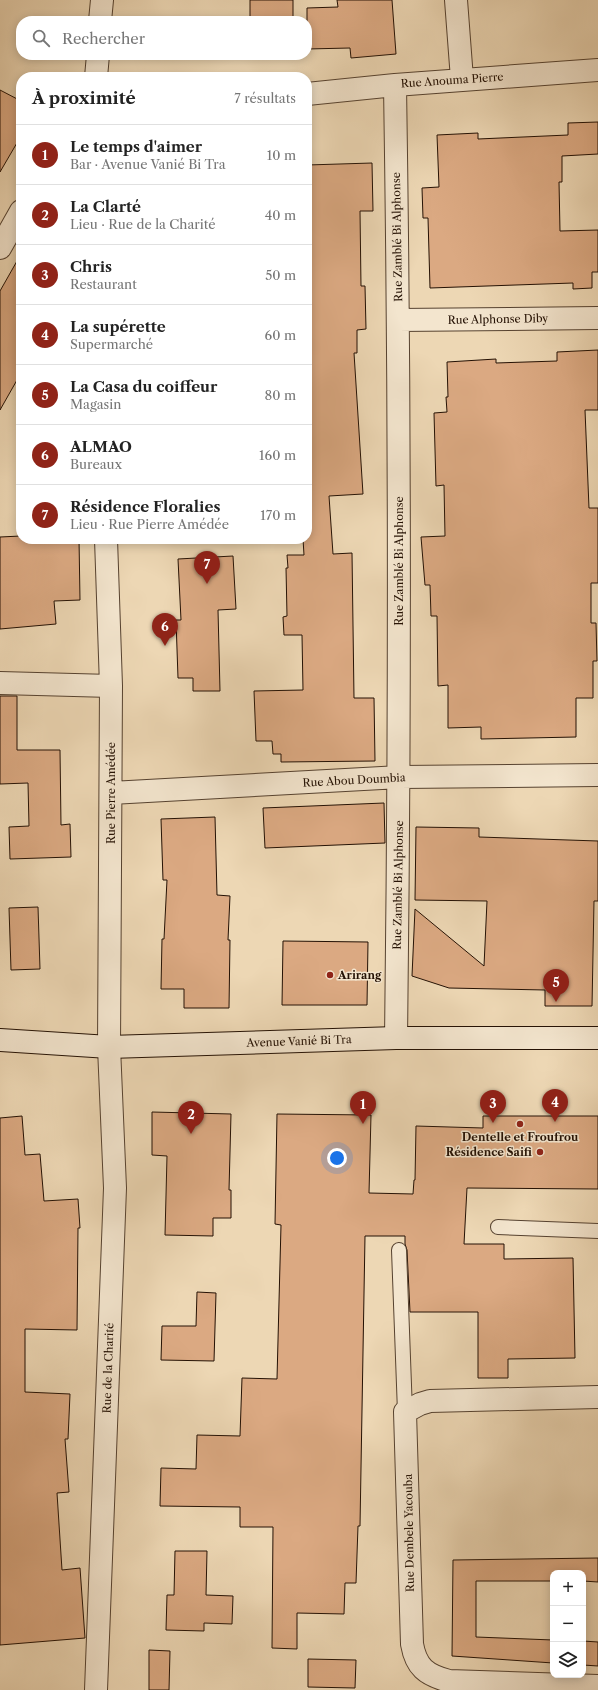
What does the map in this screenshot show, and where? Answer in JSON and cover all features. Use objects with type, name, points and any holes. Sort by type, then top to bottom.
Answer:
[{"type":"street","points":[[100,16],[102,0]]},
{"type":"street","points":[[456,0],[462,79]]},
{"type":"street","points":[[96,72],[98,60]]},
{"type":"street","name":"Rue Anouma Pierre","points":[[312,93],[462,79],[598,70]]},
{"type":"street","name":"Rue Zamblé Bi Alphonse","points":[[395,85],[398,320],[400,777],[396,1038]]},
{"type":"street","points":[[0,248],[16,220]]},
{"type":"street","name":"Rue Alphonse Diby","points":[[398,320],[598,318]]},
{"type":"street","name":"Rue Pierre Amédée","points":[[106,544],[111,686],[109,1047]]},
{"type":"street","points":[[0,683],[111,686]]},
{"type":"street","name":"Rue Abou Doumbia","points":[[111,793],[400,777],[598,775]]},
{"type":"street","name":"Avenue Vanié Bi Tra","points":[[0,1040],[109,1047],[396,1038],[598,1038]]},
{"type":"street","name":"Rue de la Charité","points":[[96,1690],[115,1188],[109,1047]]},
{"type":"street","points":[[405,1412],[420,1404],[430,1401],[598,1397]]},
{"type":"street","name":"Rue Dembele Yacouba","points":[[405,1412],[412,1644],[414,1657],[423,1668],[436,1678],[449,1681],[598,1686]]},
{"type":"lane","points":[[498,1227],[598,1231]]},
{"type":"lane","points":[[399,1250],[405,1412]]},
{"type":"building","points":[[250,0],[293,0],[293,16],[250,16]]},
{"type":"building","points":[[337,0],[392,0],[396,54],[351,58],[350,48],[312,49],[312,16],[307,16],[307,8],[338,7]]},
{"type":"building","points":[[0,90],[16,98],[16,145],[0,172]]},
{"type":"building","points":[[598,122],[598,154],[562,156],[562,182],[559,182],[560,231],[598,230],[598,272],[592,272],[592,288],[573,289],[573,283],[430,288],[428,218],[423,218],[422,188],[439,187],[437,135],[478,133],[478,139],[568,135],[568,123]]},
{"type":"building","points":[[372,163],[373,211],[360,211],[361,286],[365,286],[366,329],[357,330],[357,353],[354,353],[363,494],[329,496],[333,554],[352,553],[354,698],[374,698],[375,761],[281,762],[281,754],[273,754],[272,741],[256,741],[254,691],[303,690],[302,635],[284,635],[283,617],[287,616],[287,555],[304,555],[303,544],[312,544],[312,165]]},
{"type":"building","points":[[16,263],[16,382],[0,410],[0,291]]},
{"type":"building","points":[[598,350],[598,410],[585,410],[589,508],[598,508],[598,583],[591,583],[591,623],[596,623],[597,661],[593,661],[593,698],[576,698],[576,737],[481,739],[481,727],[448,728],[448,685],[438,686],[437,616],[431,616],[430,585],[425,585],[421,537],[445,536],[444,485],[436,486],[434,413],[447,412],[447,362],[496,359],[496,363],[557,361],[557,352]]},
{"type":"building","points":[[16,536],[16,544],[79,544],[80,600],[54,601],[56,624],[0,629],[0,537]]},
{"type":"building","points":[[233,556],[236,609],[218,610],[220,691],[193,691],[193,678],[178,678],[176,620],[181,620],[178,559]]},
{"type":"building","points":[[0,696],[17,696],[17,750],[60,750],[61,825],[70,824],[71,857],[10,859],[9,827],[29,826],[28,783],[0,784]]},
{"type":"building","points":[[384,803],[385,843],[265,848],[263,808]]},
{"type":"building","points":[[215,817],[217,895],[230,896],[228,940],[230,940],[229,1008],[184,1008],[184,989],[161,989],[162,939],[164,939],[167,880],[163,880],[161,819]]},
{"type":"building","points":[[416,827],[479,828],[479,837],[598,841],[598,901],[594,901],[592,1006],[545,1006],[545,990],[449,988],[412,976],[415,909],[484,966],[487,901],[415,900]]},
{"type":"building","points":[[38,907],[40,969],[11,970],[9,908]]},
{"type":"building","points":[[283,941],[368,942],[367,1005],[282,1005]]},
{"type":"building","points":[[152,1112],[231,1114],[229,1190],[231,1190],[231,1218],[213,1218],[213,1236],[165,1235],[167,1156],[152,1155]]},
{"type":"building","points":[[277,1114],[371,1115],[369,1193],[413,1194],[415,1180],[416,1126],[483,1128],[483,1116],[598,1116],[598,1189],[467,1188],[464,1244],[504,1244],[504,1259],[573,1258],[575,1358],[508,1359],[508,1378],[478,1378],[478,1312],[410,1312],[405,1236],[365,1236],[360,1526],[358,1526],[356,1583],[345,1583],[344,1614],[297,1613],[297,1649],[272,1648],[273,1527],[240,1527],[240,1507],[160,1506],[161,1468],[196,1469],[197,1435],[240,1436],[242,1378],[277,1379],[281,1225],[275,1224]]},
{"type":"building","points":[[22,1116],[25,1155],[40,1154],[44,1201],[78,1199],[80,1228],[78,1228],[77,1330],[25,1329],[25,1392],[70,1394],[68,1439],[65,1439],[69,1492],[57,1493],[62,1570],[80,1568],[85,1638],[0,1645],[0,1118]]},
{"type":"building","points":[[197,1292],[216,1293],[214,1361],[161,1360],[162,1326],[196,1326]]},
{"type":"building","points":[[175,1551],[207,1551],[206,1595],[233,1596],[232,1624],[204,1623],[204,1631],[166,1630],[167,1595],[174,1595]]},
{"type":"building","points":[[598,1558],[598,1582],[586,1581],[586,1570],[550,1570],[550,1581],[476,1581],[476,1637],[550,1640],[550,1663],[452,1656],[453,1560]]},
{"type":"building","points":[[586,1641],[598,1642],[598,1666],[586,1665]]},
{"type":"building","points":[[149,1650],[170,1651],[169,1690],[149,1690]]},
{"type":"building","points":[[308,1659],[356,1660],[355,1688],[308,1687]]},
{"type":"place","name":"Résidence Floralies","points":[[207,584]]},
{"type":"place","name":"ALMAO","points":[[165,646]]},
{"type":"place","name":"Arirang","points":[[330,975]]},
{"type":"place","name":"La Casa du coiffeur","points":[[556,1002]]},
{"type":"place","name":"La supérette","points":[[555,1122]]},
{"type":"place","name":"Chris","points":[[493,1123]]},
{"type":"place","name":"Le temps d'aimer","points":[[363,1124]]},
{"type":"place","name":"Dentelle et Froufrou","points":[[520,1124]]},
{"type":"place","name":"La Clarté","points":[[191,1134]]},
{"type":"place","name":"Résidence Saifi","points":[[540,1152]]}]
